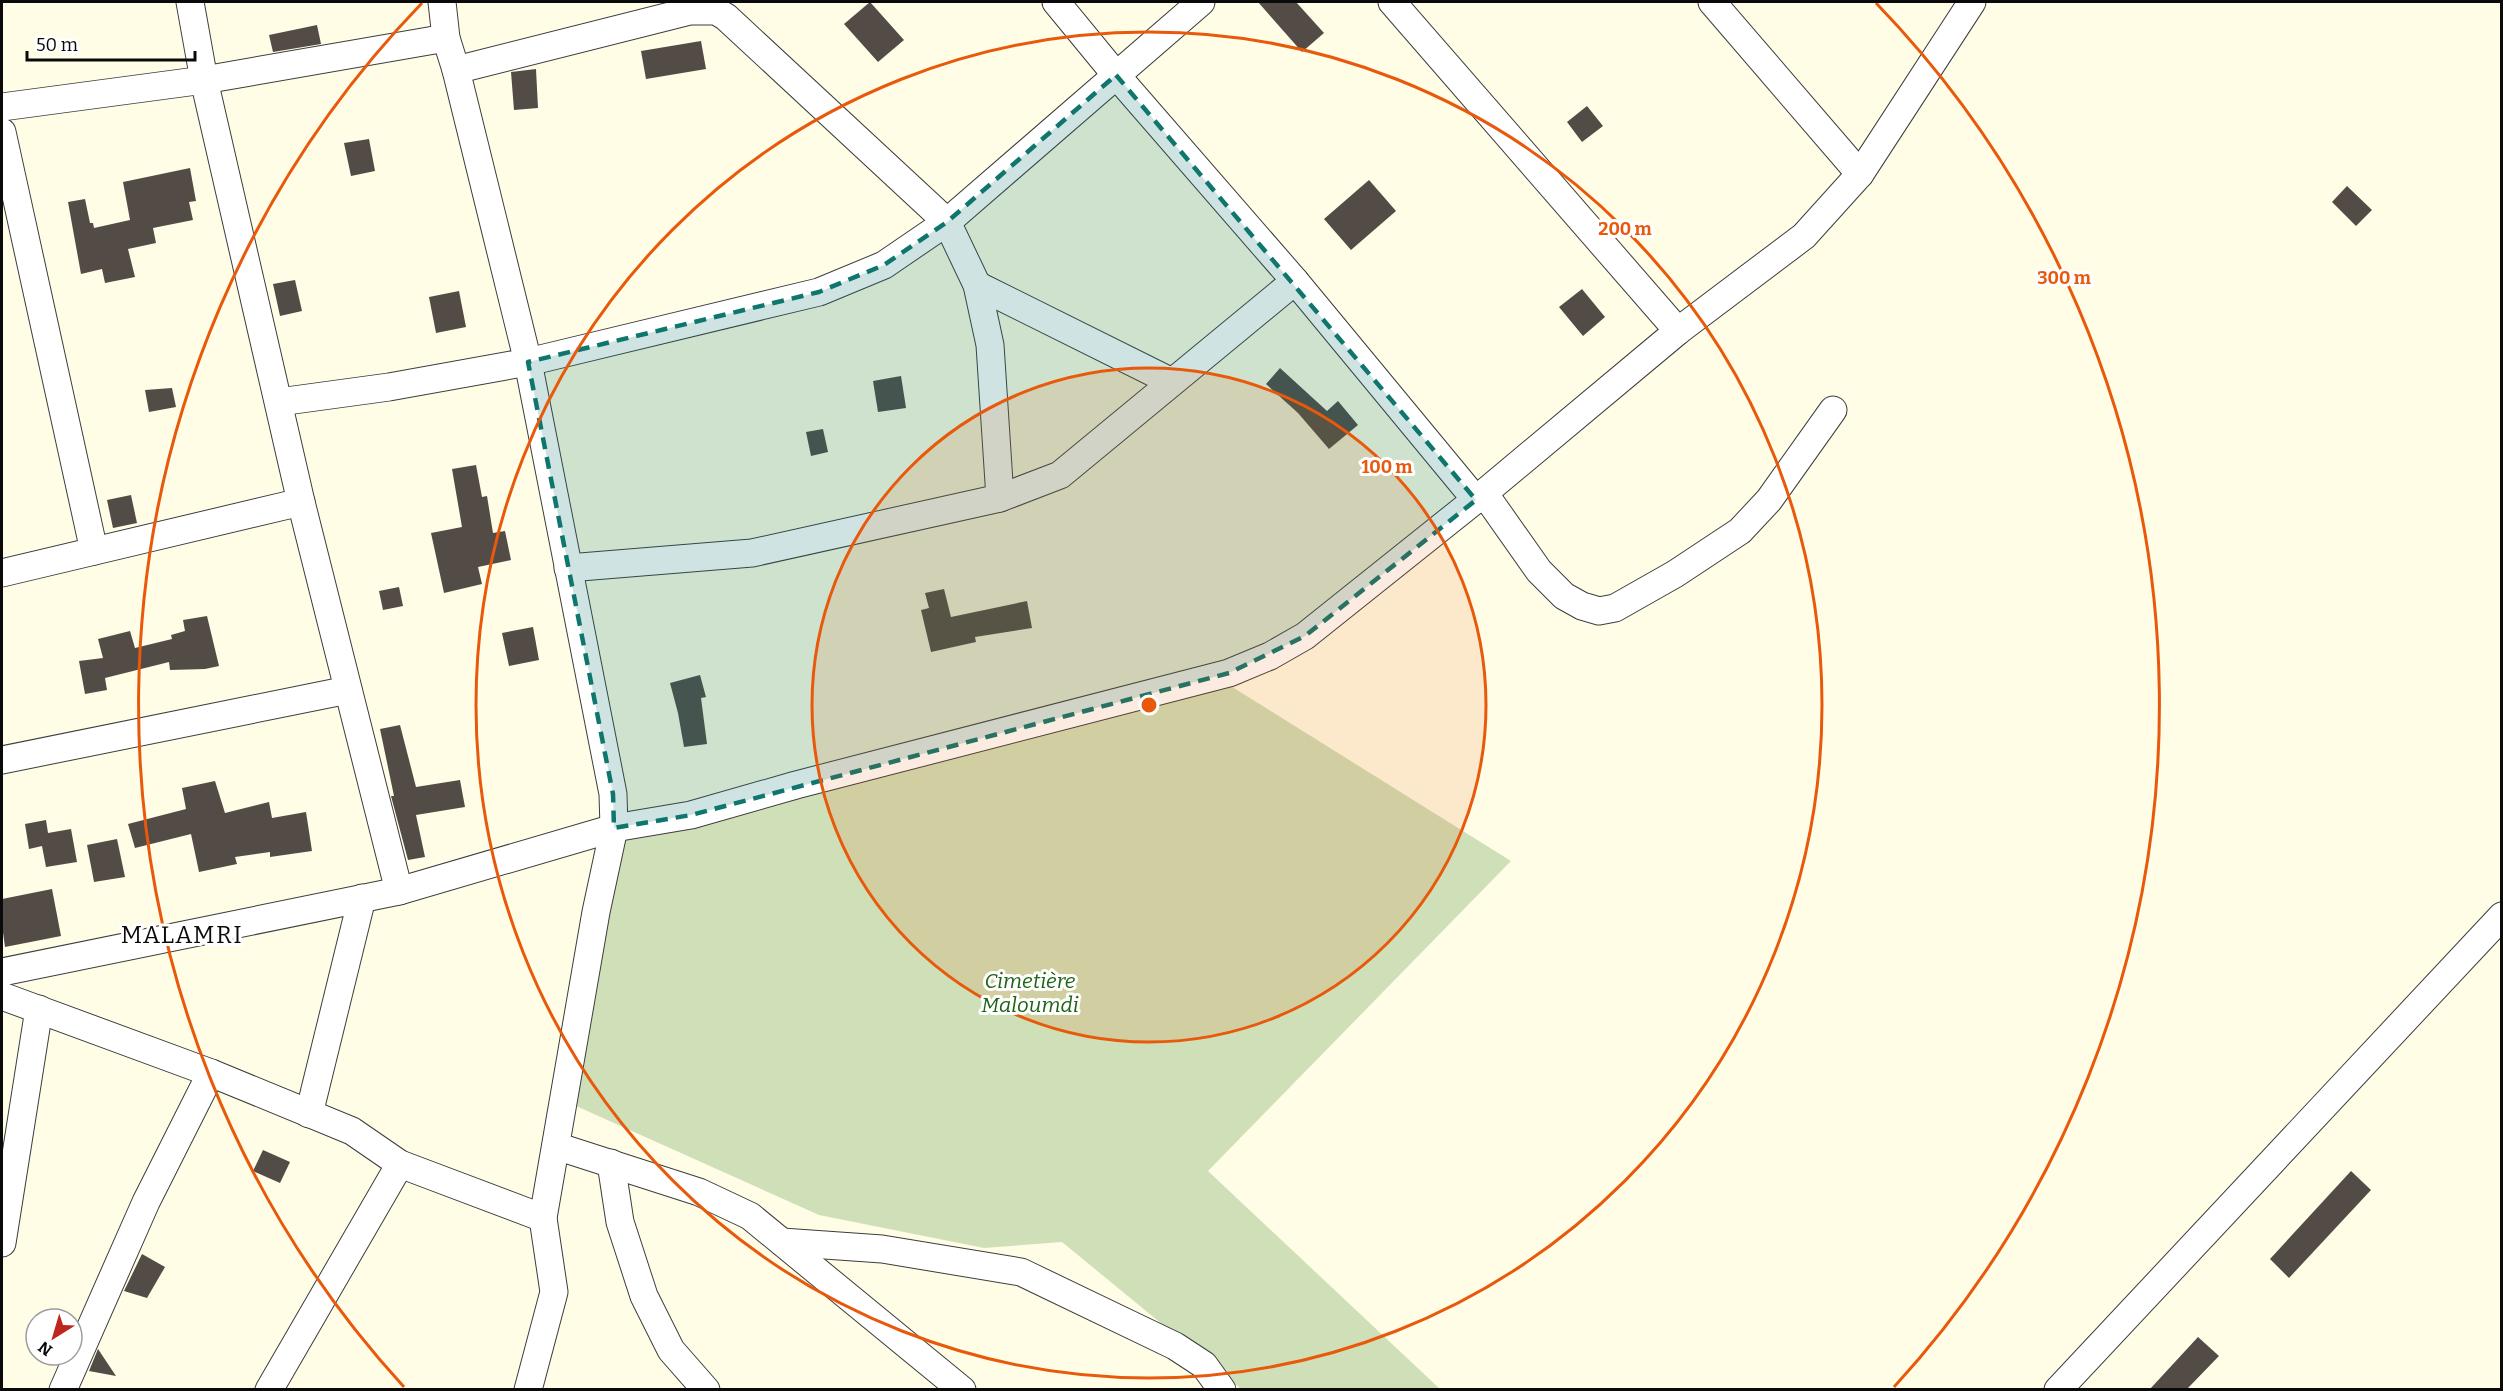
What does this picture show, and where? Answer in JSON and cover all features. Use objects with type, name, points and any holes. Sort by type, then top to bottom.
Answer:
[{"type":"street","points":[[189,2],[204,80],[301,502],[399,891]]},
{"type":"street","points":[[442,2],[446,38],[456,69],[528,362],[613,794],[614,828],[596,912],[543,1218],[554,1292],[528,1389]]},
{"type":"street","points":[[1056,2],[1116,75],[1480,496],[1539,571],[1564,596],[1582,606],[1599,611],[1615,608],[1675,574],[1740,531],[1769,501],[1833,410]]},
{"type":"street","points":[[279,402],[389,387],[528,362],[819,292],[884,265],[947,222],[1201,2]]},
{"type":"street","points":[[1392,2],[1678,331]]},
{"type":"street","points":[[1712,2],[1860,174]]},
{"type":"street","points":[[2,972],[399,891],[614,828],[691,815],[796,785],[1229,673],[1270,656],[1305,636],[1480,496],[1678,331],[1804,236],[1860,174],[1972,2]]},
{"type":"street","points":[[456,69],[690,11],[716,11],[746,33],[947,222],[977,285],[990,345],[1000,498]]},
{"type":"street","points":[[2,107],[204,80],[446,38]]},
{"type":"street","points":[[2,132],[94,551]]},
{"type":"street","points":[[568,568],[752,553],[1000,498],[1060,475],[1295,281]]},
{"type":"street","points":[[977,285],[1172,382]]},
{"type":"street","points":[[2,573],[301,502]]},
{"type":"street","points":[[2,760],[348,690]]},
{"type":"street","points":[[309,1114],[362,898]]},
{"type":"street","points":[[2058,1389],[2502,916]]},
{"type":"street","points":[[2,996],[211,1073],[352,1131],[400,1164],[543,1218]]},
{"type":"street","points":[[2,1243],[39,1009]]},
{"type":"street","points":[[63,1389],[146,1202],[211,1073]]},
{"type":"street","points":[[555,1146],[699,1192],[750,1216],[962,1389]]},
{"type":"street","points":[[611,1163],[620,1222],[644,1296],[671,1350],[706,1389]]},
{"type":"street","points":[[269,1389],[400,1164]]},
{"type":"street","points":[[782,1242],[882,1249],[1021,1272],[1175,1346],[1204,1365],[1222,1389]]},
{"type":"highlighted area","points":[[1116,75],[1476,500],[1305,636],[1229,673],[691,815],[614,828],[613,794],[528,362],[819,292],[884,265],[947,222]]},
{"type":"green space","name":"Cimetière Maloumdi","points":[[1229,685],[1511,861],[1208,1171],[1440,1389],[1241,1389],[1062,1242],[984,1248],[819,1215],[556,1097],[619,839]]},
{"type":"building","points":[[870,2],[904,40],[878,62],[844,24]]},
{"type":"building","points":[[1258,2],[1296,2],[1324,33],[1302,52]]},
{"type":"building","points":[[317,25],[321,44],[273,52],[269,35]]},
{"type":"building","points":[[701,41],[706,69],[646,79],[641,51]]},
{"type":"building","points":[[536,69],[538,108],[514,110],[511,72]]},
{"type":"building","points":[[1587,106],[1603,126],[1582,142],[1567,122]]},
{"type":"building","points":[[369,139],[375,171],[351,176],[344,143]]},
{"type":"building","points":[[190,168],[196,201],[189,202],[193,220],[153,228],[156,243],[128,249],[135,277],[105,283],[102,269],[81,274],[68,202],[85,199],[90,223],[93,223],[94,228],[130,220],[123,182]]},
{"type":"building","points":[[1369,180],[1396,211],[1351,250],[1324,219]]},
{"type":"building","points":[[2347,186],[2372,210],[2356,226],[2332,202]]},
{"type":"building","points":[[295,280],[302,311],[280,316],[273,284]]},
{"type":"building","points":[[1582,289],[1605,317],[1583,336],[1559,307]]},
{"type":"building","points":[[459,291],[466,327],[436,333],[429,297]]},
{"type":"building","points":[[1280,368],[1327,411],[1338,401],[1358,425],[1329,449],[1298,413],[1266,384]]},
{"type":"building","points":[[901,376],[906,408],[878,412],[873,381]]},
{"type":"building","points":[[172,388],[176,407],[149,412],[145,390]]},
{"type":"building","points":[[823,429],[828,452],[811,456],[806,432]]},
{"type":"building","points":[[476,465],[482,497],[487,496],[493,533],[505,531],[511,560],[478,567],[482,584],[444,593],[431,533],[462,527],[452,469]]},
{"type":"building","points":[[131,495],[137,523],[113,528],[107,500]]},
{"type":"building","points":[[399,587],[403,606],[383,610],[379,591]]},
{"type":"building","points":[[944,589],[951,617],[1027,601],[1032,628],[975,637],[976,642],[931,652],[921,610],[929,608],[925,593]]},
{"type":"building","points":[[207,616],[219,666],[205,669],[170,670],[169,662],[105,678],[107,690],[85,694],[79,661],[103,658],[98,639],[130,631],[135,648],[172,639],[171,635],[185,631],[183,620]]},
{"type":"building","points":[[533,627],[539,660],[509,666],[502,633]]},
{"type":"building","points":[[700,675],[706,697],[701,698],[707,744],[684,747],[670,683]]},
{"type":"building","points":[[400,725],[416,787],[460,780],[465,807],[416,815],[425,857],[408,860],[391,796],[394,796],[380,729]]},
{"type":"building","points":[[215,781],[225,813],[269,802],[272,818],[306,812],[312,851],[270,857],[270,852],[235,857],[237,864],[199,872],[191,834],[135,848],[128,824],[186,809],[182,788]]},
{"type":"building","points":[[46,820],[48,833],[71,829],[77,862],[46,867],[42,846],[29,849],[25,824]]},
{"type":"building","points":[[117,839],[125,877],[94,882],[87,845]]},
{"type":"building","points":[[52,889],[61,936],[5,947],[2,899]]},
{"type":"building","points":[[263,1150],[290,1162],[280,1183],[253,1171]]},
{"type":"building","points":[[2351,1171],[2371,1190],[2289,1278],[2270,1259]]},
{"type":"building","points":[[142,1254],[165,1267],[147,1298],[124,1291]]},
{"type":"building","points":[[2198,1337],[2219,1356],[2187,1389],[2150,1389]]},
{"type":"building","points":[[98,1349],[116,1376],[89,1371]]},
{"type":"district","name":"MALAMRI","points":[[182,935]]}]
